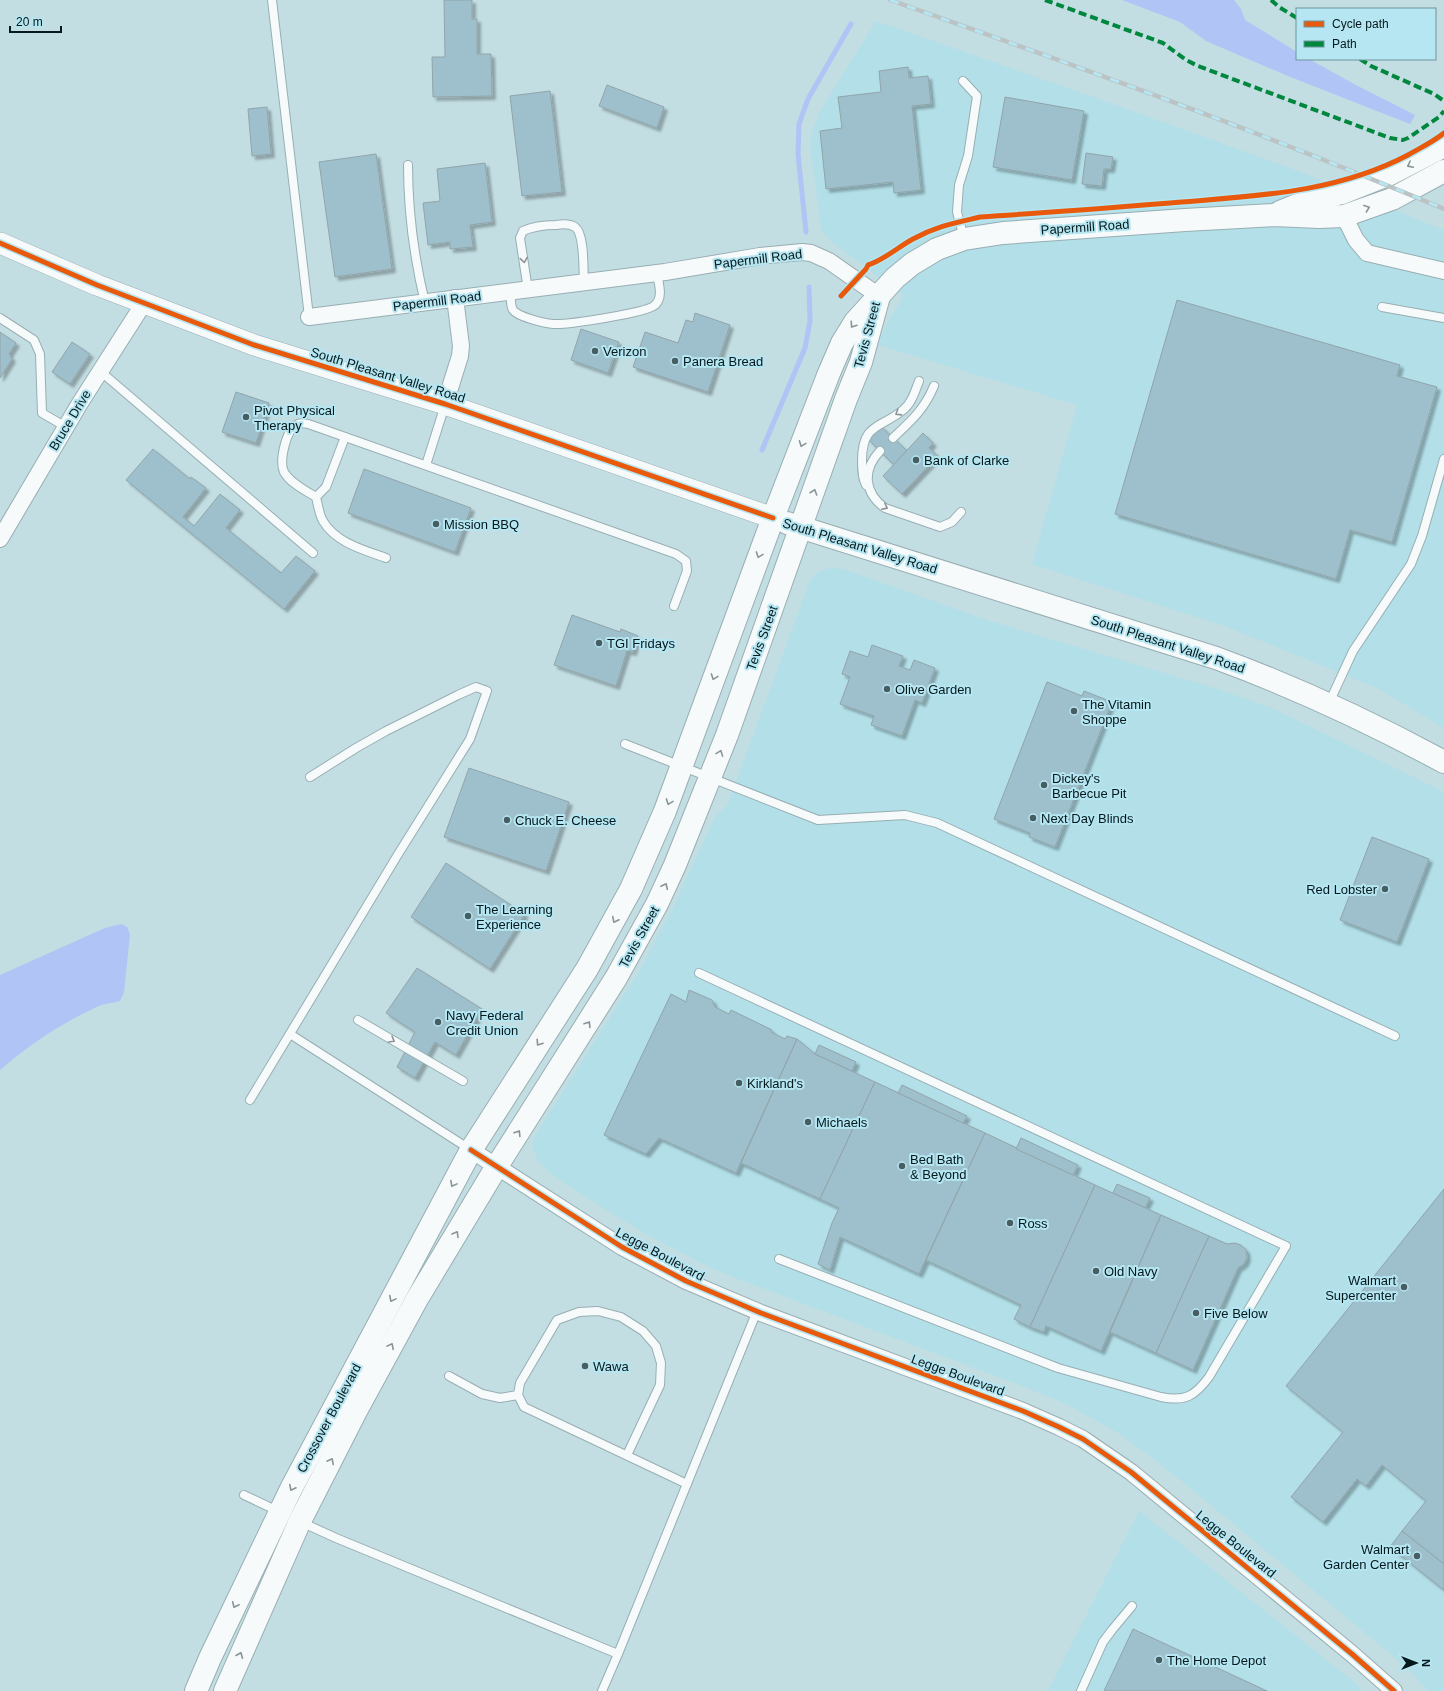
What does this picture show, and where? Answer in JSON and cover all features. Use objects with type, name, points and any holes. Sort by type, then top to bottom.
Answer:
[{"type":"main road","name":"Papermill Road","points":[[1274,215],[1300,204],[1342,193],[1390,174],[1444,146]]},
{"type":"main road","name":"Papermill Road","points":[[879,296],[895,278],[912,264],[937,249],[964,239],[1003,232],[1274,215],[1319,217],[1344,216],[1392,199],[1444,171]]},
{"type":"main road","name":"Tevis Street","points":[[471,1150],[587,968],[631,888],[665,811],[773,518],[842,344],[855,322],[879,296]]},
{"type":"main road","name":"Tevis Street","points":[[497,1166],[616,978],[637,942],[675,865],[711,777],[846,399],[862,362],[879,296]]},
{"type":"main road","name":"South Pleasant Valley Road","points":[[773,518],[1216,658],[1264,676],[1329,704],[1385,730],[1444,762]]},
{"type":"main road","name":"Crossover Boulevard","points":[[225,1691],[290,1516],[471,1150]]},
{"type":"main road","name":"Crossover Boulevard","points":[[196,1691],[210,1658],[290,1516],[356,1411],[417,1299],[497,1166]]},
{"type":"street","points":[[1344,216],[1356,240],[1367,252],[1444,271]]},
{"type":"street","name":"South Pleasant Valley Road","points":[[0,243],[96,285],[254,345],[445,404],[773,518]]},
{"type":"street","name":"Papermill Road","points":[[308,317],[528,290],[656,273],[760,256],[802,252],[811,253],[829,261],[879,296]]},
{"type":"street","points":[[445,404],[462,346],[455,298]]},
{"type":"street","name":"Bruce Drive","points":[[0,539],[100,371],[144,303]]},
{"type":"street","name":"Legge Boulevard","points":[[471,1150],[622,1247],[656,1266],[713,1294],[1023,1411],[1049,1422],[1083,1440],[1131,1472],[1352,1654],[1394,1691]]},
{"type":"lane","points":[[272,0],[308,317]]},
{"type":"lane","points":[[963,81],[977,96],[968,156],[959,185],[957,212],[964,239]]},
{"type":"lane","points":[[408,165],[409,210],[418,271],[425,303]]},
{"type":"lane","points":[[528,290],[520,238],[523,231],[538,226],[564,224],[574,227],[579,232],[582,245],[584,282]]},
{"type":"lane","points":[[511,292],[511,305],[517,314],[542,322],[563,324],[648,309],[657,304],[660,294],[656,273]]},
{"type":"lane","points":[[1382,307],[1444,318]]},
{"type":"lane","points":[[0,318],[34,340],[40,354],[42,413],[66,427]]},
{"type":"lane","points":[[100,371],[313,553]]},
{"type":"lane","points":[[919,381],[913,396],[903,410],[881,423],[865,438],[862,456],[864,482],[874,499],[885,508],[940,527],[952,522],[961,512]]},
{"type":"lane","points":[[893,438],[922,409],[934,386]]},
{"type":"lane","points":[[426,465],[445,404]]},
{"type":"lane","points":[[386,558],[348,544],[336,536],[322,520],[316,497],[294,482],[285,473],[281,464],[282,454],[293,427],[305,423],[682,556],[686,561],[687,568],[674,606]]},
{"type":"lane","points":[[316,497],[326,487],[345,437]]},
{"type":"lane","points":[[871,494],[868,484],[870,468],[872,459],[880,451]]},
{"type":"lane","points":[[1329,704],[1353,651],[1411,564],[1422,536],[1444,459]]},
{"type":"lane","points":[[250,1100],[397,856],[470,739],[488,691],[476,687],[458,695],[386,731],[310,777]]},
{"type":"lane","points":[[626,744],[818,820],[906,815],[937,823],[1395,1036]]},
{"type":"lane","points":[[699,973],[1286,1246],[1210,1377],[1195,1393],[1178,1400],[1161,1397],[1058,1368],[779,1260]]},
{"type":"lane","points":[[358,1020],[463,1081]]},
{"type":"lane","points":[[290,1034],[471,1150]]},
{"type":"lane","points":[[627,1455],[660,1385],[661,1363],[656,1346],[643,1331],[621,1317],[598,1311],[579,1312],[557,1320],[520,1383],[518,1395],[524,1407],[687,1484]]},
{"type":"lane","points":[[602,1691],[757,1311]]},
{"type":"lane","points":[[448,1376],[482,1394],[500,1398],[518,1395]]},
{"type":"lane","points":[[244,1495],[336,1538],[618,1654]]},
{"type":"lane","points":[[1081,1691],[1103,1642],[1132,1606]]},
{"type":"shaded area","points":[[876,21],[1085,94],[1298,171],[1444,230],[1444,728],[1377,688],[1227,627],[1032,564],[1077,405],[878,345],[887,323],[904,296],[832,242],[821,229],[810,145],[813,129],[820,111]]},
{"type":"shaded area","points":[[832,568],[843,569],[987,620],[1218,689],[1272,708],[1444,792],[1444,1691],[1428,1691],[1408,1669],[1381,1646],[1184,1483],[1145,1452],[1115,1431],[1066,1404],[1030,1389],[733,1277],[701,1263],[646,1234],[611,1213],[554,1176],[538,1161],[532,1145],[535,1136],[639,972],[674,906],[716,815],[727,806],[810,581],[815,574]]},
{"type":"shaded area","points":[[1139,1511],[1353,1681],[1363,1691],[1048,1691]]},
{"type":"water","points":[[1122,0],[1234,0],[1241,9],[1245,20],[1296,51],[1296,60],[1311,60],[1415,115],[1410,124],[1288,76],[1206,41],[1180,22]]},
{"type":"water","points":[[121,924],[127,927],[130,934],[124,992],[120,1001],[99,1006],[60,1026],[23,1051],[0,1070],[0,975],[105,928]]},
{"type":"building","points":[[444,0],[472,0],[472,19],[477,19],[477,54],[491,54],[492,96],[433,97],[432,57],[445,57]]},
{"type":"building","points":[[908,67],[909,78],[928,76],[931,104],[912,106],[921,190],[894,193],[893,182],[826,189],[820,131],[842,128],[838,97],[881,92],[879,71]]},
{"type":"building","points":[[607,85],[664,107],[657,128],[599,106]]},
{"type":"building","points":[[550,91],[562,192],[522,196],[510,96]]},
{"type":"building","points":[[1005,97],[1084,111],[1072,180],[993,167]]},
{"type":"building","points":[[267,107],[271,154],[252,156],[248,109]]},
{"type":"building","points":[[1086,153],[1113,157],[1111,169],[1104,169],[1102,186],[1082,184]]},
{"type":"building","points":[[376,154],[392,269],[335,277],[319,162]]},
{"type":"building","points":[[485,163],[492,222],[470,225],[473,247],[450,249],[450,242],[428,245],[423,203],[440,201],[437,169]]},
{"type":"building","points":[[1177,300],[1400,365],[1397,376],[1437,387],[1392,542],[1350,530],[1336,579],[1115,514]]},
{"type":"building","points":[[695,313],[730,325],[708,392],[633,367],[645,332],[678,343],[686,320],[693,322]]},
{"type":"building","name":"Verizon","points":[[581,329],[619,342],[608,373],[571,360]]},
{"type":"building","points":[[0,332],[16,343],[9,354],[12,359],[0,378]]},
{"type":"building","points":[[72,342],[90,354],[70,384],[52,372]]},
{"type":"building","name":"Pivot Physical Therapy","points":[[236,392],[269,403],[256,443],[222,432]]},
{"type":"building","points":[[881,426],[907,451],[894,465],[868,439]]},
{"type":"building","name":"Bank of Clarke","points":[[923,433],[933,443],[929,448],[938,456],[902,494],[883,476]]},
{"type":"building","points":[[153,449],[190,479],[191,477],[206,488],[183,517],[194,526],[220,494],[240,510],[226,528],[281,573],[296,556],[315,571],[284,609],[126,480]]},
{"type":"building","points":[[364,469],[471,508],[455,552],[348,513]]},
{"type":"building","name":"TGI Fridays","points":[[572,615],[620,632],[621,629],[638,636],[633,652],[627,651],[616,686],[554,665]]},
{"type":"building","name":"Olive Garden","points":[[872,645],[903,656],[899,666],[910,670],[914,660],[935,668],[922,703],[915,700],[902,736],[871,725],[874,716],[840,704],[850,677],[842,674],[850,651],[868,657]]},
{"type":"building","points":[[1047,682],[1082,696],[1084,691],[1112,702],[1055,847],[1029,837],[1030,833],[994,819]]},
{"type":"building","name":"Chuck E. Cheese","points":[[469,768],[569,802],[546,871],[444,837]]},
{"type":"building","name":"Red Lobster","points":[[1372,837],[1429,859],[1397,942],[1340,920]]},
{"type":"building","name":"The Learning Experience","points":[[446,863],[525,914],[490,969],[411,917]]},
{"type":"building","name":"Navy Federal Credit Union","points":[[417,968],[482,1009],[456,1055],[435,1042],[415,1078],[397,1067],[415,1032],[386,1013]]},
{"type":"building","points":[[689,990],[712,1000],[715,1007],[729,1014],[731,1010],[772,1030],[771,1032],[785,1039],[787,1036],[797,1039],[736,1173],[659,1138],[646,1154],[604,1135],[671,994],[686,1002]]},
{"type":"building","name":"Michaels","points":[[797,1039],[815,1054],[875,1082],[820,1199],[741,1163]]},
{"type":"building","points":[[819,1045],[856,1062],[852,1071],[815,1054]]},
{"type":"building","name":"Bed Bath & Beyond","points":[[875,1082],[985,1133],[919,1274],[840,1237],[830,1270],[818,1264],[832,1223],[839,1208],[820,1199]]},
{"type":"building","points":[[902,1085],[967,1116],[963,1123],[898,1093]]},
{"type":"building","name":"Ross","points":[[985,1133],[1095,1185],[1030,1327],[1014,1319],[1021,1305],[926,1260]]},
{"type":"building","points":[[1021,1138],[1078,1165],[1073,1175],[1016,1149]]},
{"type":"building","points":[[1117,1184],[1150,1198],[1145,1208],[1113,1193]]},
{"type":"building","name":"Old Navy","points":[[1095,1185],[1161,1215],[1101,1351],[1046,1326],[1044,1332],[1030,1327]]},
{"type":"building","name":"Walmart Supercenter","points":[[1444,1189],[1444,1564],[1402,1531],[1426,1501],[1382,1465],[1366,1486],[1357,1479],[1323,1522],[1291,1497],[1343,1432],[1286,1386]]},
{"type":"building","points":[[1161,1215],[1209,1236],[1156,1353],[1110,1332]]},
{"type":"building","name":"Five Below","points":[[1209,1236],[1227,1244],[1235,1243],[1241,1245],[1246,1250],[1247,1258],[1244,1264],[1238,1268],[1193,1370],[1156,1353]]},
{"type":"building","name":"Walmart Garden Center","points":[[1402,1531],[1444,1564],[1444,1590],[1390,1547]]},
{"type":"building","name":"The Home Depot","points":[[1133,1629],[1267,1691],[1104,1691]]},
{"type":"waterway","points":[[806,232],[798,154],[799,124],[808,99],[851,24]]},
{"type":"waterway","points":[[762,450],[805,348],[810,321],[809,287]]},
{"type":"railway","points":[[890,0],[1238,126],[1444,209]]},
{"type":"marked path","points":[[1045,0],[1163,43],[1186,60],[1198,66],[1390,138],[1403,140],[1408,138],[1439,117],[1444,111]]},
{"type":"marked path","points":[[1271,0],[1296,17]]},
{"type":"marked path","points":[[1362,60],[1371,66],[1434,94],[1444,101]]},
{"type":"cycle path","points":[[841,296],[868,265],[880,260],[907,242],[938,228],[954,223],[980,217],[1231,198],[1292,191],[1351,178],[1380,168],[1408,155],[1444,133]]},
{"type":"cycle path","points":[[0,243],[97,285],[254,345],[445,404],[773,518]]},
{"type":"cycle path","points":[[471,1150],[622,1247],[686,1281],[761,1313],[1023,1411],[1083,1439],[1131,1472],[1352,1654],[1394,1691]]},
{"type":"place","name":"Verizon","points":[[595,351]]},
{"type":"place","name":"Panera Bread","points":[[675,361]]},
{"type":"place","name":"Pivot Physical Therapy","points":[[246,417]]},
{"type":"place","name":"Bank of Clarke","points":[[916,460]]},
{"type":"place","name":"Mission BBQ","points":[[436,524]]},
{"type":"place","name":"TGI Fridays","points":[[599,643]]},
{"type":"place","name":"Olive Garden","points":[[887,689]]},
{"type":"place","name":"The Vitamin Shoppe","points":[[1074,711]]},
{"type":"place","name":"Dickey's Barbecue Pit","points":[[1044,785]]},
{"type":"place","name":"Next Day Blinds","points":[[1033,818]]},
{"type":"place","name":"Chuck E. Cheese","points":[[507,820]]},
{"type":"place","name":"Red Lobster","points":[[1385,889]]},
{"type":"place","name":"The Learning Experience","points":[[468,916]]},
{"type":"place","name":"Navy Federal Credit Union","points":[[438,1022]]},
{"type":"place","name":"Kirkland's","points":[[739,1083]]},
{"type":"place","name":"Michaels","points":[[808,1122]]},
{"type":"place","name":"Bed Bath & Beyond","points":[[902,1166]]},
{"type":"place","name":"Ross","points":[[1010,1223]]},
{"type":"place","name":"Old Navy","points":[[1096,1271]]},
{"type":"place","name":"Walmart Supercenter","points":[[1404,1287]]},
{"type":"place","name":"Five Below","points":[[1196,1313]]},
{"type":"place","name":"Wawa","points":[[585,1366]]},
{"type":"place","name":"Walmart Garden Center","points":[[1417,1556]]},
{"type":"place","name":"The Home Depot","points":[[1159,1660]]}]
